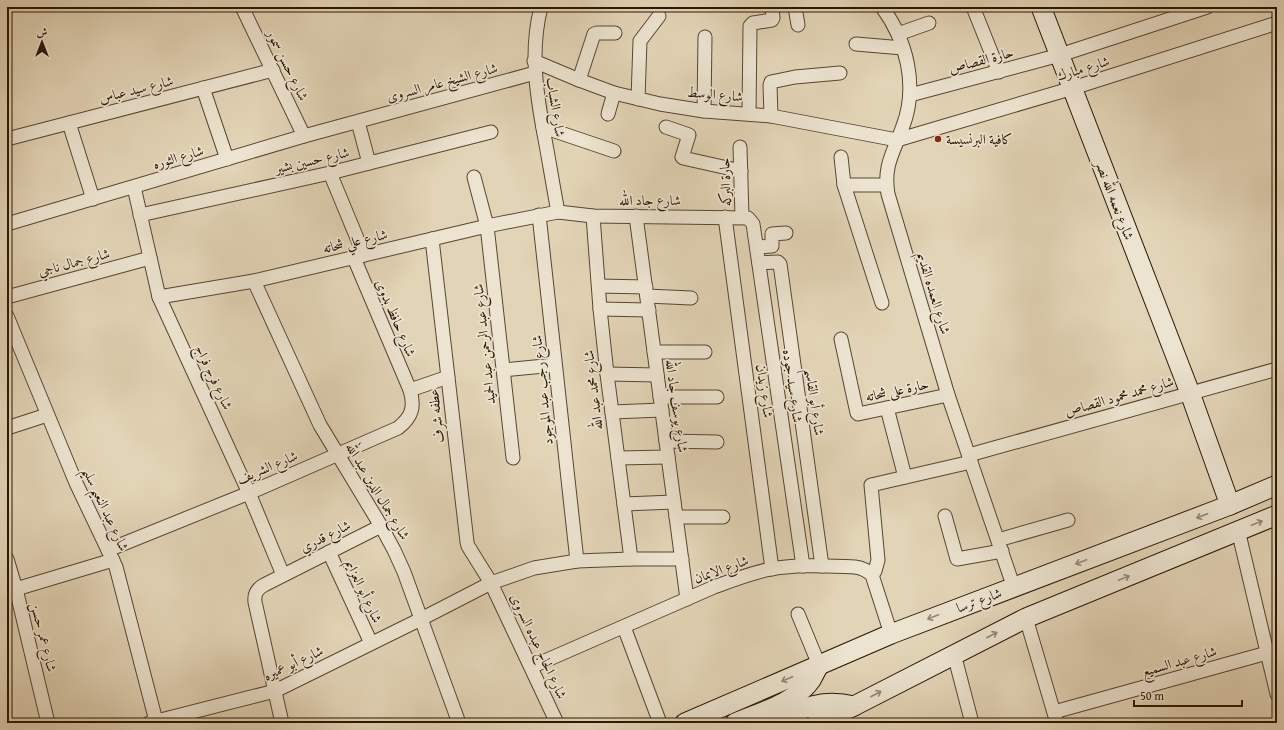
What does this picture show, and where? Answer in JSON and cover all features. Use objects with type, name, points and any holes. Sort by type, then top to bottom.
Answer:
[{"type":"main road","name":"شارع نعمه الله نصر","points":[[1041,7],[1190,393],[1230,505]]},
{"type":"main road","name":"شارع ترسا","points":[[685,723],[891,634],[1230,505],[1277,485]]},
{"type":"main road","points":[[816,723],[854,706],[1026,618],[1277,515]]},
{"type":"main road","points":[[735,723],[783,702],[797,694],[812,679],[819,665]]},
{"type":"main road","points":[[771,723],[806,707],[817,704],[842,703],[854,706]]},
{"type":"street","name":"شارع حسن سمور","points":[[242,7],[304,136]]},
{"type":"street","name":"شارع الشباب","points":[[541,7],[537,28],[535,67],[536,91],[558,212]]},
{"type":"street","points":[[749,114],[750,26],[752,23],[772,20],[772,7]]},
{"type":"street","points":[[795,7],[798,24]]},
{"type":"street","name":"شارع العمده القديم","points":[[882,7],[890,18],[903,48],[909,71],[910,95],[908,111],[888,166],[886,185],[890,204],[948,395],[1014,588]]},
{"type":"street","points":[[973,7],[999,72]]},
{"type":"street","name":"حارة القصاص","points":[[910,95],[1060,55],[1169,13],[1208,7]]},
{"type":"street","points":[[638,99],[640,41],[659,16]]},
{"type":"street","points":[[898,34],[929,23]]},
{"type":"street","name":"شارع مبارك","points":[[897,140],[1073,88],[1277,23]]},
{"type":"street","points":[[580,80],[594,34],[615,33]]},
{"type":"street","points":[[704,111],[705,37]]},
{"type":"street","points":[[856,44],[903,48]]},
{"type":"street","name":"شارع الوسط","points":[[535,67],[614,92],[660,104],[704,111],[771,116],[897,140]]},
{"type":"street","name":"شارع الشيخ عامر السروى","points":[[358,122],[535,67]]},
{"type":"street","name":"شارع سيد عباس","points":[[7,139],[273,70]]},
{"type":"street","points":[[771,116],[771,82],[810,75],[840,73]]},
{"type":"street","points":[[203,88],[227,159]]},
{"type":"street","points":[[608,114],[614,92]]},
{"type":"street","points":[[358,122],[369,163]]},
{"type":"street","name":"شارع الثوره","points":[[7,224],[304,136],[358,122]]},
{"type":"street","points":[[69,123],[93,199]]},
{"type":"street","points":[[543,127],[614,151]]},
{"type":"street","points":[[666,127],[689,135],[682,157],[683,158],[741,172]]},
{"type":"street","name":"شارع حسين بشير","points":[[140,215],[330,173],[491,132]]},
{"type":"street","name":"حارة البركه","points":[[740,147],[742,217]]},
{"type":"street","points":[[841,157],[844,185],[882,303]]},
{"type":"street","name":"شارع حافظ بدوى","points":[[330,173],[359,257],[410,390]]},
{"type":"street","name":"شارع عبد الرحمن عبد الحميد","points":[[474,177],[487,226],[513,458]]},
{"type":"street","points":[[844,185],[886,185]]},
{"type":"street","name":"شارع فرج فراج","points":[[134,187],[160,297],[249,493],[283,575]]},
{"type":"street","name":"شارع علي شحاته","points":[[160,297],[254,282],[487,226],[558,212]]},
{"type":"street","name":"شارع جاد الله","points":[[558,212],[593,216],[742,217]]},
{"type":"street","name":"شارع رجب عبد الموجود","points":[[539,215],[577,561]]},
{"type":"street","name":"شارع محمد عبد الله","points":[[593,216],[600,309],[607,374],[631,559]]},
{"type":"street","name":"شارع يوسف جاد الله","points":[[636,216],[687,599]]},
{"type":"street","name":"شارع زيدان","points":[[725,217],[772,569]]},
{"type":"street","name":"شارع سيد جوده","points":[[742,217],[748,218],[752,221],[757,247],[803,566]]},
{"type":"street","points":[[757,247],[772,246],[772,234],[786,233]]},
{"type":"street","name":"عطفه شرف","points":[[432,239],[467,542],[470,550],[491,583]]},
{"type":"street","name":"شارع جمال ناجي","points":[[7,297],[150,258]]},
{"type":"street","name":"شارع أبو القاسم","points":[[759,263],[778,262],[780,264],[822,566]]},
{"type":"street","name":"شارع جمال الدين عبد الله","points":[[254,282],[312,409],[394,550],[404,572],[459,723]]},
{"type":"street","points":[[599,286],[691,298]]},
{"type":"street","points":[[600,309],[649,310]]},
{"type":"street","name":"شارع عبد النعيم سليم","points":[[8,321],[76,483],[121,581],[153,722]]},
{"type":"street","name":"حارة على شحاته","points":[[841,339],[857,413],[860,414],[948,395]]},
{"type":"street","points":[[654,352],[705,352]]},
{"type":"street","points":[[503,370],[555,365]]},
{"type":"street","name":"شارع محمد محمود القصاص","points":[[872,576],[878,560],[870,486],[872,484],[905,477],[1190,393],[1277,369]]},
{"type":"street","points":[[607,374],[657,375]]},
{"type":"street","points":[[410,390],[448,377]]},
{"type":"street","name":"شارع الشريف","points":[[110,555],[398,428],[405,423],[410,416],[412,398],[410,390]]},
{"type":"street","points":[[660,397],[717,397]]},
{"type":"street","points":[[887,408],[905,477]]},
{"type":"street","points":[[612,412],[662,410]]},
{"type":"street","points":[[7,428],[47,415]]},
{"type":"street","points":[[666,441],[717,442]]},
{"type":"street","points":[[618,458],[668,457]]},
{"type":"street","points":[[624,504],[674,502]]},
{"type":"street","points":[[945,516],[957,559],[1000,546],[1068,520]]},
{"type":"street","points":[[676,517],[723,517]]},
{"type":"street","name":"شارع قدري","points":[[282,723],[254,597],[259,588],[381,526]]},
{"type":"street","points":[[1238,530],[1277,694]]},
{"type":"street","name":"شارع أبو العزايم","points":[[329,552],[370,643]]},
{"type":"street","points":[[16,589],[110,555]]},
{"type":"street","name":"شارع عمر حسن","points":[[7,559],[16,589],[48,723]]},
{"type":"street","name":"شارع أبو عميره","points":[[153,722],[275,691],[491,583],[534,568],[577,561],[682,559]]},
{"type":"street","name":"شارع الايمان","points":[[531,667],[742,576],[772,569],[822,566],[861,568],[872,576]]},
{"type":"street","points":[[872,576],[891,634]]},
{"type":"street","name":"شارع الحاج عبده السروى","points":[[491,583],[557,723]]},
{"type":"street","points":[[798,614],[819,665]]},
{"type":"street","points":[[1026,618],[1055,718]]},
{"type":"street","points":[[624,627],[660,723]]},
{"type":"street","name":"شارع عبد السميع","points":[[1055,718],[1267,653]]},
{"type":"street","points":[[954,654],[972,723]]},
{"type":"place","name":"كافية البرنسيسة","points":[[938,139]]}]
